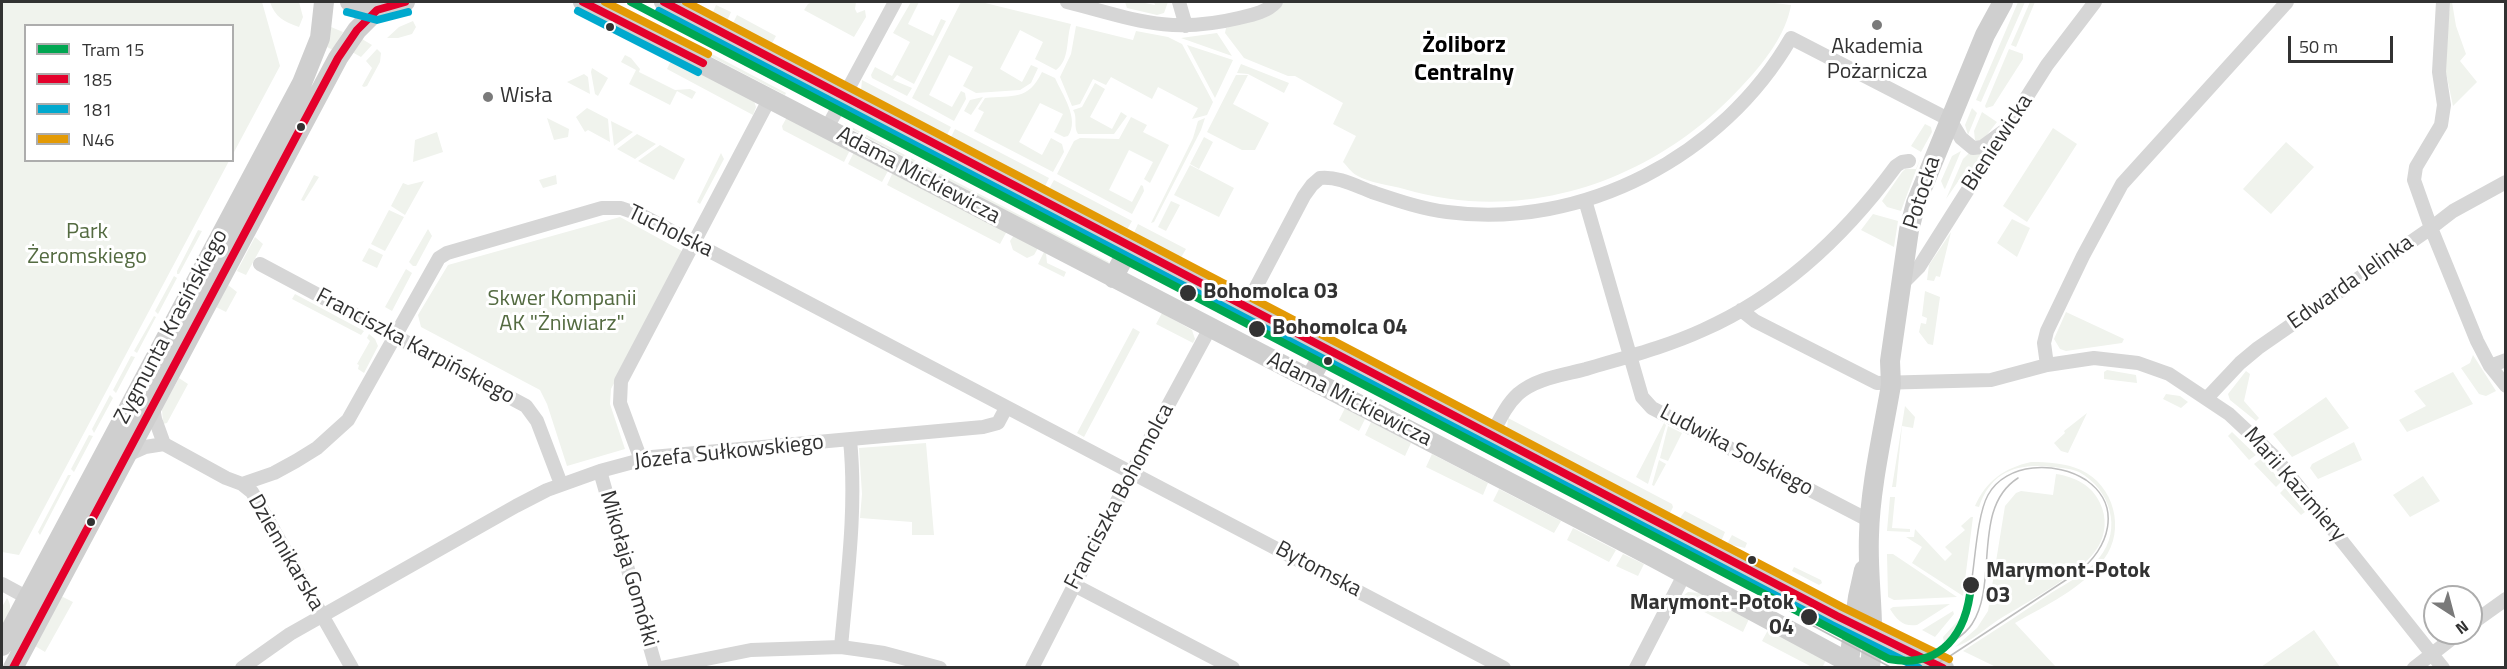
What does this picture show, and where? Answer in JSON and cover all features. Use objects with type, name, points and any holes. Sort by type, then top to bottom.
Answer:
[{"type":"street","name":"Zygmunta Krasińskiego","points":[[2,646],[291,103],[314,56],[322,26],[324,2]]},
{"type":"street","points":[[350,2],[377,10],[405,2]]},
{"type":"street","name":"Adama Mickiewicza","points":[[583,2],[1653,557],[1852,666]]},
{"type":"street","name":"Adama Mickiewicza","points":[[664,2],[1491,436],[1944,668]]},
{"type":"street","points":[[827,128],[895,2]]},
{"type":"street","points":[[1067,2],[1144,23],[1186,26],[1216,23],[1254,14],[1276,2]]},
{"type":"street","points":[[1179,2],[1186,26]]},
{"type":"street","name":"Bieniewicka","points":[[1908,279],[1919,267],[2052,59],[2096,2]]},
{"type":"street","points":[[2047,365],[2044,343],[2047,331],[2083,256],[2122,184],[2287,2]]},
{"type":"street","points":[[2443,2],[2439,72],[2444,105],[2440,125],[2416,167],[2414,180],[2477,341],[2490,366],[2505,386]]},
{"type":"street","name":"Potocka","points":[[1870,668],[1873,633],[1868,559],[1870,521],[1891,385],[1890,361],[1908,279],[1909,230],[1916,203],[1953,126],[1985,35],[2001,8]]},
{"type":"street","name":"Zygmunta Krasińskiego","points":[[13,668],[334,65],[357,30],[377,10]]},
{"type":"street","points":[[1246,306],[1304,196],[1320,178],[1327,178],[1393,199],[1446,212],[1496,214],[1540,211],[1585,200],[1651,174],[1677,158],[1721,124],[1764,79],[1791,38],[1953,126],[1967,145],[1977,148],[1988,144],[2009,128]]},
{"type":"street","points":[[314,56],[321,52],[329,53],[334,65]]},
{"type":"street","points":[[641,460],[620,403],[621,381],[770,98]]},
{"type":"street","points":[[1491,436],[1510,403],[1532,384],[1631,356],[1704,330],[1741,310],[1805,265],[1849,225],[1896,166],[1909,161]]},
{"type":"street","name":"Edwarda Jelinka","points":[[2207,398],[2240,363],[2258,348],[2453,211],[2505,182]]},
{"type":"street","name":"Ludwika Solskiego","points":[[1585,200],[1642,397],[1652,408],[1870,521]]},
{"type":"street","name":"Tucholska","points":[[242,484],[281,469],[317,448],[348,420],[439,258],[447,253],[611,207],[640,215],[1132,472]]},
{"type":"street","points":[[1113,278],[1130,246]]},
{"type":"street","name":"Franciszka Karpińskiego","points":[[260,264],[526,406],[537,421],[561,484]]},
{"type":"street","name":"Marii Kazimiery","points":[[1741,310],[1749,318],[1877,383],[1891,385],[1991,380],[2047,365],[2094,358],[2138,363],[2169,374],[2207,398],[2237,421],[2275,457],[2443,668]]},
{"type":"street","name":"Franciszka Bohomolca","points":[[1032,668],[1132,472],[1210,328]]},
{"type":"street","points":[[1310,380],[1326,348]]},
{"type":"street","points":[[2490,366],[2505,360]]},
{"type":"street","points":[[127,455],[145,447],[164,444],[154,419],[153,407]]},
{"type":"street","name":"Józefa Sułkowskiego","points":[[242,668],[258,655],[322,616],[516,506],[561,484],[641,460],[994,425],[998,423],[1006,408]]},
{"type":"street","points":[[841,647],[852,516],[853,478],[850,440]]},
{"type":"street","name":"Dziennikarska","points":[[164,444],[226,478],[242,484],[258,499],[352,668]]},
{"type":"street","name":"Mikołaja Gomółki","points":[[600,471],[659,668]]},
{"type":"street","name":"Bytomska","points":[[1132,472],[1504,668]]},
{"type":"street","name":"Potocka","points":[[1852,666],[1860,585],[1868,559]]},
{"type":"street","points":[[1636,668],[1684,575]]},
{"type":"street","points":[[2,584],[46,605]]},
{"type":"street","points":[[1074,585],[1233,668]]},
{"type":"street","points":[[2483,615],[2505,599]]},
{"type":"street","points":[[2414,668],[2443,645]]},
{"type":"street","points":[[659,668],[751,650],[841,647],[884,653],[940,668]]},
{"type":"green space","name":"Park Żeromskiego","points":[[2,2],[262,2],[280,66],[234,152],[234,24],[24,24],[24,162],[228,162],[19,555],[2,552]]},
{"type":"green space","points":[[270,2],[299,2],[303,17],[299,27],[281,18]]},
{"type":"green space","points":[[856,2],[857,13],[865,10],[866,17],[854,37],[804,10],[808,4]]},
{"type":"green space","points":[[911,2],[919,2],[908,24],[933,36],[941,19],[946,21],[914,84],[897,75],[893,80],[912,88],[907,96],[872,78],[871,75],[875,67],[892,76],[910,42],[893,33]]},
{"type":"green space","points":[[961,2],[981,2],[1071,24],[1066,55],[1056,70],[1035,59],[1043,42],[1020,30],[1000,69],[1022,82],[1031,65],[1038,68],[1031,83],[1020,90],[976,93],[963,86],[973,67],[949,55],[929,95],[952,107],[961,91],[965,93],[966,99],[954,121],[912,98]]},
{"type":"green space","points":[[1125,2],[1155,5],[1154,2],[1168,2],[1164,13],[1157,15],[1127,8]]},
{"type":"green space","points":[[1284,2],[1766,2],[1791,5],[1779,38],[1758,68],[1708,119],[1671,147],[1630,169],[1588,186],[1543,197],[1497,202],[1451,199],[1373,182],[1352,172],[1343,162],[1356,136],[1333,124],[1343,103],[1295,76],[1288,76],[1244,58],[1225,33],[1226,28],[1273,12]]},
{"type":"green space","points":[[2018,2],[2025,2],[1981,102],[1976,100]]},
{"type":"green space","points":[[2030,2],[2035,2],[2016,47],[2011,45]]},
{"type":"green space","points":[[2450,2],[2452,2],[2456,26],[2466,54],[2460,61],[2477,82],[2453,106],[2445,68]]},
{"type":"green space","points":[[716,5],[731,12],[727,21],[713,12]]},
{"type":"green space","points":[[737,15],[776,36],[769,49],[732,25]]},
{"type":"green space","points":[[413,21],[416,27],[412,34],[387,38],[399,27]]},
{"type":"green space","points":[[1076,26],[1133,40],[1136,31],[1168,37],[1182,44],[1213,102],[1207,115],[1192,119],[1198,108],[1158,87],[1152,99],[1111,77],[1106,85],[1093,79],[1080,104],[1072,106],[1060,77],[1071,54]]},
{"type":"green space","points":[[331,27],[343,32],[333,50],[327,47]]},
{"type":"green space","points":[[701,29],[793,79],[792,82],[699,33]]},
{"type":"green space","points":[[1217,33],[1232,56],[1181,38]]},
{"type":"green space","points":[[362,39],[372,45],[361,57],[352,52]]},
{"type":"green space","points":[[693,44],[786,93],[785,95],[690,48]]},
{"type":"green space","points":[[1187,45],[1233,60],[1215,98]]},
{"type":"green space","points":[[377,49],[381,53],[380,62],[367,86],[364,87],[362,86],[372,68],[366,61]]},
{"type":"green space","points":[[2009,49],[2023,54],[2023,59],[1993,106],[1986,108],[1985,106]]},
{"type":"green space","points":[[625,55],[631,58],[640,69],[639,72],[675,90],[690,89],[696,92],[692,99],[677,91],[670,105],[629,84],[636,70],[621,62]]},
{"type":"green space","points":[[671,61],[690,66],[754,101],[756,107],[753,115],[667,69]]},
{"type":"green space","points":[[1241,64],[1289,83],[1284,93],[1248,74],[1237,73]]},
{"type":"green space","points":[[592,68],[608,78],[598,96],[595,94]]},
{"type":"green space","points":[[1042,72],[1055,78],[1069,107],[1071,129],[1068,136],[1064,137],[1054,132],[1063,114],[1040,103],[1019,142],[1042,155],[1051,138],[1062,144],[1064,152],[1053,172],[974,131],[984,112],[978,109],[985,98],[1019,95],[1031,88]]},
{"type":"green space","points":[[584,74],[588,77],[590,94],[567,82]]},
{"type":"green space","points":[[1236,75],[1248,75],[1233,104],[1269,123],[1255,150],[1242,150],[1207,132]]},
{"type":"green space","points":[[862,80],[951,127],[945,139],[867,98],[861,90]]},
{"type":"green space","points":[[1095,83],[1105,89],[1090,117],[1112,129],[1121,112],[1127,116],[1114,134],[1078,134],[1073,110],[1082,107]]},
{"type":"green space","points":[[983,97],[971,115],[964,111],[970,100]]},
{"type":"green space","points":[[587,108],[608,119],[610,142],[588,130],[585,132],[576,117]]},
{"type":"green space","points":[[848,108],[1116,248],[1115,251],[847,110]]},
{"type":"green space","points":[[1972,108],[1977,113],[1968,135],[1965,125]]},
{"type":"green space","points":[[1982,112],[1997,122],[1982,141],[1975,140],[1974,131]]},
{"type":"green space","points":[[787,117],[850,150],[844,162],[783,130],[782,126]]},
{"type":"green space","points":[[1131,117],[1147,125],[1143,132],[1169,145],[1150,183],[1144,179],[1153,162],[1129,150],[1109,190],[1132,202],[1141,185],[1143,186],[1144,191],[1132,214],[1057,174],[1074,141],[1080,138],[1119,139]]},
{"type":"green space","points":[[547,118],[569,129],[568,137],[554,140]]},
{"type":"green space","points":[[1205,118],[1154,222],[1151,223],[1193,138],[1198,121]]},
{"type":"green space","points":[[611,121],[633,132],[614,146]]},
{"type":"green space","points":[[844,123],[1109,262],[1108,264],[849,128]]},
{"type":"green space","points":[[1925,124],[1931,127],[1932,132],[1921,152],[1911,146]]},
{"type":"green space","points":[[2053,128],[2077,144],[2027,222],[2003,206]]},
{"type":"green space","points":[[955,129],[1049,178],[1043,190],[949,141]]},
{"type":"green space","points":[[437,132],[443,152],[413,162],[415,140]]},
{"type":"green space","points":[[637,134],[656,144],[635,159],[617,149]]},
{"type":"green space","points":[[1204,137],[1213,142],[1199,169],[1190,164]]},
{"type":"green space","points":[[2286,142],[2314,167],[2271,214],[2243,189]]},
{"type":"green space","points":[[660,145],[685,159],[674,180],[638,161]]},
{"type":"green space","points":[[1961,151],[1945,189],[1941,181],[1952,156]]},
{"type":"green space","points":[[854,152],[889,169],[882,182],[848,164]]},
{"type":"green space","points":[[721,153],[724,159],[700,204],[697,202]]},
{"type":"green space","points":[[1969,153],[1983,154],[1977,168],[1966,170],[1946,199],[1963,159]]},
{"type":"green space","points":[[1921,157],[1901,211],[1887,207],[1882,201],[1902,172],[1905,169],[1916,169]]},
{"type":"green space","points":[[1190,165],[1234,188],[1219,217],[1174,195]]},
{"type":"green space","points":[[893,172],[1007,231],[1000,244],[887,185]]},
{"type":"green space","points":[[314,175],[319,177],[304,201],[301,200]]},
{"type":"green space","points":[[556,175],[557,184],[543,188],[539,180]]},
{"type":"green space","points":[[1054,180],[1132,221],[1125,233],[1047,192]]},
{"type":"green space","points":[[424,181],[405,215],[391,206],[403,183],[408,185]]},
{"type":"green space","points":[[1171,201],[1180,205],[1166,231],[1158,227]]},
{"type":"green space","points":[[389,210],[404,217],[385,251],[371,244]]},
{"type":"green space","points":[[1873,214],[1898,221],[1894,247],[1861,230]]},
{"type":"green space","name":"Skwer Kompanii AK \"Żniwiarz\"","points":[[620,217],[682,251],[611,389],[610,404],[625,449],[567,466],[547,404],[540,390],[421,327],[418,315],[448,265]]},
{"type":"green space","points":[[2012,219],[2030,228],[2017,257],[1997,243]]},
{"type":"green space","points":[[1138,224],[1186,249],[1179,261],[1132,237]]},
{"type":"green space","points":[[428,229],[432,236],[416,266],[413,266],[409,262]]},
{"type":"green space","points":[[198,230],[202,231],[177,274],[177,271]]},
{"type":"green space","points":[[1951,232],[1940,277],[1936,276],[1934,281],[1927,280],[1929,265]]},
{"type":"green space","points":[[1014,235],[1038,248],[1034,255],[1027,258],[1013,250],[1010,241]]},
{"type":"green space","points":[[255,237],[263,244],[246,275],[237,271]]},
{"type":"green space","points":[[369,248],[383,255],[377,268],[362,261]]},
{"type":"green space","points":[[1044,252],[1047,263],[1066,272],[1064,277],[1038,264]]},
{"type":"green space","points":[[406,269],[412,273],[392,311],[385,307]]},
{"type":"green space","points":[[174,276],[177,278],[158,314],[155,311]]},
{"type":"green space","points":[[228,285],[237,292],[226,312],[216,307]]},
{"type":"green space","points":[[1925,291],[1940,297],[1933,345],[1928,344],[1919,332],[1921,323],[1926,324],[1927,318],[1922,316]]},
{"type":"green space","points":[[295,294],[364,331],[361,335],[292,299]]},
{"type":"green space","points":[[2066,312],[2124,339],[2122,343],[2066,351],[2060,349],[2054,339]]},
{"type":"green space","points":[[1162,313],[1192,330],[1195,339],[1193,343],[1156,324]]},
{"type":"green space","points":[[154,316],[156,317],[137,353],[134,351]]},
{"type":"green space","points":[[1133,328],[1140,332],[1084,437],[1077,433]]},
{"type":"green space","points":[[369,334],[378,346],[364,373],[358,369],[357,364],[370,341],[367,338]]},
{"type":"green space","points":[[2473,355],[2496,391],[2486,396],[2479,394],[2461,368],[2470,363]]},
{"type":"green space","points":[[131,356],[135,357],[116,393],[113,390]]},
{"type":"green space","points":[[1332,362],[1660,532],[1659,535],[1331,364]]},
{"type":"green space","points":[[2107,370],[2136,375],[2137,383],[2104,379],[2104,372]]},
{"type":"green space","points":[[2246,371],[2250,374],[2244,401],[2259,418],[2256,421],[2230,400],[2228,394]]},
{"type":"green space","points":[[2453,372],[2473,404],[2407,432],[2399,420],[2426,406],[2414,391]]},
{"type":"green space","points":[[179,378],[188,384],[167,423],[163,424],[162,409]]},
{"type":"green space","points":[[2166,394],[2180,396],[2188,402],[2181,408],[2163,399]]},
{"type":"green space","points":[[110,395],[113,398],[94,433],[92,429]]},
{"type":"green space","points":[[2326,397],[2349,428],[2292,457],[2273,434]]},
{"type":"green space","points":[[1905,406],[1915,417],[1913,428],[1902,426],[1896,487],[1892,487]]},
{"type":"green space","points":[[1345,408],[1365,419],[1359,431],[1339,420]]},
{"type":"green space","points":[[2087,413],[2068,453],[2061,451],[2054,443],[2065,433],[2064,431]]},
{"type":"green space","points":[[1508,418],[1672,504],[1673,507],[1668,517],[1511,436],[1507,429]]},
{"type":"green space","points":[[1371,422],[1411,443],[1405,456],[1365,435]]},
{"type":"green space","points":[[1664,423],[1666,425],[1648,484],[1636,477]]},
{"type":"green space","points":[[1668,426],[1682,433],[1668,461],[1660,458]]},
{"type":"green space","points":[[2232,432],[2256,455],[2249,460],[2228,436]]},
{"type":"green space","points":[[89,435],[93,436],[74,472],[71,469]]},
{"type":"green space","points":[[2354,442],[2362,460],[2318,479],[2310,468],[2312,464]]},
{"type":"green space","points":[[926,443],[934,535],[912,535],[912,522],[860,518],[862,494],[859,448]]},
{"type":"green space","points":[[1432,454],[1488,483],[1483,495],[1426,467]]},
{"type":"green space","points":[[2262,458],[2281,482],[2276,487],[2254,464]]},
{"type":"green space","points":[[1659,460],[1666,464],[1654,486],[1652,485]]},
{"type":"green space","points":[[2031,462],[2069,466],[2092,477],[2109,497],[2115,522],[2114,535],[2111,547],[2104,559],[2085,579],[2063,596],[2015,623],[2056,667],[1996,667],[1963,651],[2089,568],[2106,547],[2110,535],[2110,510],[2099,489],[2090,479],[2069,469],[2040,466],[2017,468],[1998,477],[1984,495],[1979,507],[1975,506],[1985,489],[1997,477],[2012,468]]},
{"type":"green space","points":[[2056,474],[2082,483],[2097,497],[2105,520],[2103,537],[2098,547],[2091,557],[2067,577],[1972,639],[1955,647],[1977,628],[1988,611],[2005,506],[2016,493],[2021,491],[2053,495]]},
{"type":"green space","points":[[68,475],[71,475],[40,535],[38,532]]},
{"type":"green space","points":[[2423,476],[2440,501],[2410,517],[2393,495]]},
{"type":"green space","points":[[2285,488],[2305,512],[2301,515],[2280,493]]},
{"type":"green space","points":[[1499,489],[1561,521],[1554,533],[1493,501]]},
{"type":"green space","points":[[1890,497],[1895,497],[1892,528],[1910,529],[1910,532],[1887,531]]},
{"type":"green space","points":[[1685,511],[1725,532],[1720,544],[1677,522]]},
{"type":"green space","points":[[1973,517],[1963,596],[1912,563],[1922,547],[1906,537],[1914,537],[1915,529],[1945,561],[1952,554],[1945,547],[1965,530],[1961,526]]},
{"type":"green space","points":[[1573,528],[1616,550],[1609,562],[1567,540]]},
{"type":"green space","points":[[1732,535],[1747,543],[1745,548],[1727,544]]},
{"type":"green space","points":[[1669,537],[1828,621],[1828,623],[1668,540]]},
{"type":"green space","points":[[1623,554],[1644,564],[1638,576],[1616,566]]},
{"type":"green space","points":[[1887,554],[1893,554],[1957,597],[1894,600],[1888,597]]},
{"type":"green space","points":[[1794,567],[1821,580],[1822,583],[1819,585],[1792,571]]},
{"type":"green space","points":[[1688,592],[1699,593],[1749,619],[1743,632],[1679,599]]},
{"type":"green space","points":[[61,596],[73,602],[45,652],[35,646]]},
{"type":"green space","points":[[7,598],[10,609],[3,626],[2,607]]},
{"type":"green space","points":[[1950,604],[1917,625],[1901,622],[1890,609],[1893,607]]},
{"type":"green space","points":[[1953,611],[1954,614],[1935,637],[1922,630]]},
{"type":"green space","points":[[1964,614],[1954,635],[1944,642],[1943,637]]},
{"type":"green space","points":[[1768,630],[1826,660],[1823,666],[1812,667],[1762,641]]},
{"type":"green space","points":[[2314,630],[2340,667],[2261,667]]},
{"type":"tram line","name":"15","points":[[631,2],[1889,659],[1908,661],[1924,658],[1937,653],[1948,644],[1964,618],[1971,585]]},
{"type":"tram line","points":[[1927,668],[1947,658],[2089,563],[2098,552],[2107,527],[2108,514],[2105,502],[2098,490],[2074,474],[2047,468],[2019,471],[1996,484],[1984,504],[1971,585]]},
{"type":"tram line","points":[[1947,646],[1970,628],[1980,607],[1990,527],[1995,508],[2004,491],[2018,478]]},
{"type":"tram line","points":[[1806,622],[1892,668]]},
{"type":"transit line","name":"185","points":[[13,668],[338,58],[357,30],[377,10],[405,2]]},
{"type":"transit line","name":"185","points":[[583,2],[703,63]]},
{"type":"transit line","name":"N46","points":[[605,2],[708,54]]},
{"type":"transit line","name":"185","points":[[664,2],[1837,616],[1943,668]]},
{"type":"transit line","name":"N46","points":[[686,2],[1842,607],[1949,659]]},
{"type":"transit line","name":"181","points":[[578,11],[698,72]]},
{"type":"transit line","name":"181","points":[[659,11],[1832,625],[1919,668]]},
{"type":"transit line","name":"181","points":[[347,12],[377,20],[408,12]]},
{"type":"place","name":"Akademia Pożarnicza","points":[[1877,25]]},
{"type":"place","name":"Wisła","points":[[488,97]]},
{"type":"place","name":"Bohomolca 03","points":[[1188,293]]},
{"type":"place","name":"Bohomolca 04","points":[[1257,329]]},
{"type":"place","name":"Marymont-Potok 03","points":[[1971,585]]},
{"type":"place","name":"Marymont-Potok 04","points":[[1809,617]]},
{"type":"district","name":"Żoliborz Centralny","points":[[1464,60]]}]
